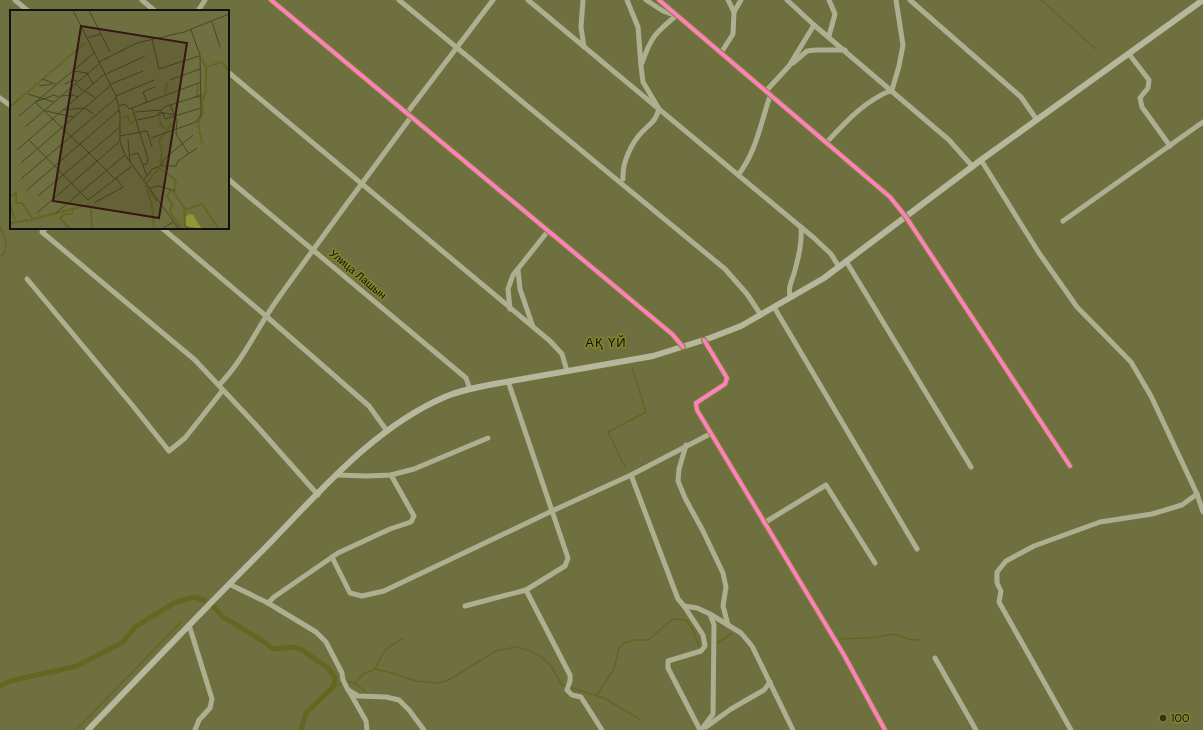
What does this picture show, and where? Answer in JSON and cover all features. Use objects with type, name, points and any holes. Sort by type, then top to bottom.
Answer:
[{"type":"main road","points":[[88,730],[228,584],[318,495],[352,459],[387,431],[426,407],[448,396],[470,389],[653,356],[704,340],[741,326],[824,278],[981,160],[1203,0]]},
{"type":"street","points":[[15,0],[27,10]]},
{"type":"street","points":[[142,0],[154,10]]},
{"type":"street","points":[[199,10],[205,0]]},
{"type":"street","points":[[271,0],[672,334],[683,347]]},
{"type":"street","points":[[399,0],[725,269],[747,294],[761,314]]},
{"type":"street","points":[[219,385],[231,373],[266,316],[456,48],[493,0]]},
{"type":"street","points":[[528,0],[801,227],[831,254],[839,267]]},
{"type":"street","points":[[583,0],[581,27],[584,47]]},
{"type":"street","points":[[626,0],[638,27],[643,82],[640,94]]},
{"type":"street","points":[[646,0],[663,11],[677,16]]},
{"type":"street","points":[[659,0],[890,197],[906,217],[1070,466]]},
{"type":"street","points":[[728,0],[734,12]]},
{"type":"street","points":[[788,0],[814,25],[829,36],[949,140],[973,167]]},
{"type":"street","points":[[829,0],[835,14],[829,36]]},
{"type":"street","points":[[892,90],[903,45],[896,0]]},
{"type":"street","points":[[910,0],[1021,97],[1037,120]]},
{"type":"street","points":[[721,53],[733,34],[734,12],[739,2]]},
{"type":"street","points":[[641,66],[649,43],[658,31],[677,16]]},
{"type":"street","points":[[738,174],[746,165],[753,148],[768,94],[789,66],[814,25]]},
{"type":"street","points":[[789,66],[807,51],[845,50]]},
{"type":"street","points":[[1129,54],[1149,80],[1148,88],[1140,98],[1142,107],[1170,146]]},
{"type":"street","points":[[229,73],[550,341],[562,354],[567,371]]},
{"type":"street","points":[[623,179],[624,162],[630,150],[642,132],[656,120],[659,109],[643,82]]},
{"type":"street","points":[[826,143],[853,114],[878,96],[892,90]]},
{"type":"street","points":[[0,98],[10,105]]},
{"type":"street","points":[[1063,221],[1203,122]]},
{"type":"street","points":[[981,160],[1039,253],[1077,307],[1131,362],[1151,396],[1197,494],[1203,512]]},
{"type":"street","name":"Улица Лашын","points":[[229,179],[466,378],[470,389]]},
{"type":"street","points":[[790,297],[789,288],[795,271],[802,240],[801,227]]},
{"type":"street","points":[[45,229],[42,232],[195,360],[318,495]]},
{"type":"street","points":[[163,229],[369,406],[387,431]]},
{"type":"street","points":[[510,309],[508,289],[513,275],[548,230]]},
{"type":"street","points":[[846,261],[971,467]]},
{"type":"street","points":[[518,270],[520,290],[533,328]]},
{"type":"street","points":[[27,279],[169,451],[185,438],[223,390]]},
{"type":"street","points":[[774,307],[917,549]]},
{"type":"street","points":[[704,340],[727,378],[725,384],[696,403],[696,410],[844,655],[885,730]]},
{"type":"street","points":[[465,606],[526,590],[565,566],[568,558],[508,381]]},
{"type":"street","points":[[332,557],[350,593],[362,596],[384,591],[630,475],[710,434]]},
{"type":"street","points":[[337,475],[391,475],[414,470],[488,438]]},
{"type":"street","points":[[686,446],[679,469],[678,481],[685,498],[723,572],[726,587],[723,606],[728,625]]},
{"type":"street","points":[[268,603],[274,597],[338,553],[390,529],[411,522],[414,516],[391,475]]},
{"type":"street","points":[[630,475],[678,599],[703,635],[705,646],[701,651],[668,661],[668,668],[701,730]]},
{"type":"street","points":[[764,522],[826,486],[875,563]]},
{"type":"street","points":[[1071,730],[999,602],[1001,592],[997,583],[997,572],[1006,561],[1034,546],[1100,522],[1152,514],[1182,505],[1197,494]]},
{"type":"street","points":[[228,584],[268,603],[316,632],[326,642],[342,673],[343,680],[348,690],[366,721],[367,730]]},
{"type":"street","points":[[526,590],[570,675],[567,690],[572,695],[581,698],[602,730]]},
{"type":"street","points":[[684,606],[697,608],[710,614],[741,633],[752,646],[793,730]]},
{"type":"street","points":[[701,730],[713,714],[714,625],[710,614]]},
{"type":"street","points":[[189,625],[212,699],[210,708],[199,720],[195,730]]},
{"type":"street","points":[[935,658],[976,730]]},
{"type":"street","points":[[701,730],[764,690],[770,682]]},
{"type":"street","points":[[348,690],[358,696],[386,696],[399,700],[409,710],[424,730]]},
{"type":"waterway","points":[[1041,0],[1096,49]]},
{"type":"waterway","points":[[0,226],[6,242],[4,254],[0,256]]},
{"type":"waterway","points":[[625,467],[608,432],[646,412],[632,368]]},
{"type":"waterway","points":[[0,686],[10,681],[77,666],[123,642],[135,627],[176,602],[194,597],[204,600]]},
{"type":"waterway","points":[[214,607],[223,617],[263,641],[273,649],[294,647],[302,650],[328,668],[335,678],[334,686],[306,713],[301,730]]},
{"type":"waterway","points":[[597,695],[614,669],[619,648],[624,643],[634,640],[648,640],[673,619],[686,620],[693,630],[699,646],[702,647]]},
{"type":"waterway","points":[[76,730],[181,622]]},
{"type":"waterway","points":[[715,644],[731,634]]},
{"type":"waterway","points":[[840,639],[869,638],[894,634],[908,639],[919,640]]},
{"type":"waterway","points":[[375,669],[385,651],[403,639]]},
{"type":"waterway","points":[[355,683],[363,674],[375,669],[416,681],[435,683],[447,681],[496,651],[515,647],[529,650],[540,656],[551,666],[562,685],[604,698],[641,720]]},
{"type":"waterway","points":[[334,686],[351,682],[366,692]]},
{"type":"cycle path","points":[[271,0],[672,334],[683,347]]},
{"type":"cycle path","points":[[659,0],[890,197],[906,217],[1070,466]]},
{"type":"cycle path","points":[[704,340],[727,378],[725,384],[696,403],[697,410],[844,655],[885,730]]},
{"type":"place","name":"100","points":[[1163,718]]},
{"type":"district","name":"АҚ ҮЙ","points":[[606,342]]}]
